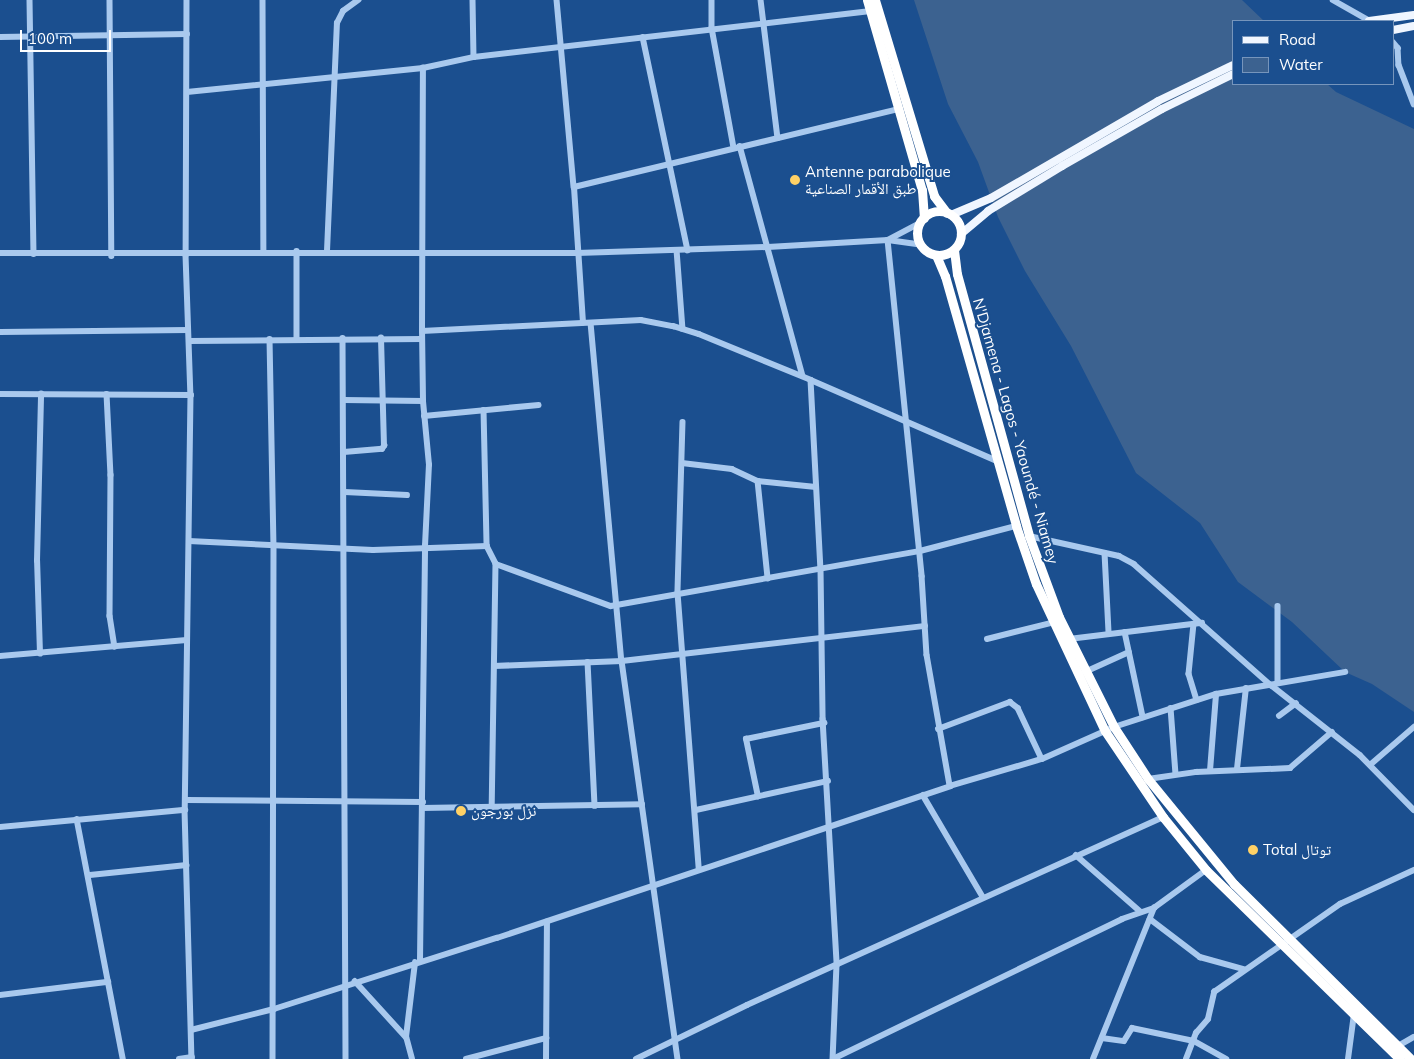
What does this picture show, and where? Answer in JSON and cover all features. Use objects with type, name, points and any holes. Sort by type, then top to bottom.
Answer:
[{"type":"highway","points":[[867,0],[922,190],[922,221],[918,237],[922,245],[936,255],[954,250],[961,234],[959,225],[934,196],[875,0]]},
{"type":"highway","points":[[922,221],[934,213],[949,214]]},
{"type":"highway","name":"N'Djamena - Lagos - Yaoundé - Niamey","points":[[954,250],[957,274],[1029,536],[1069,639],[1110,729],[1207,854],[1400,1045],[1411,1059]]},
{"type":"highway","name":"N'Djamena - Lagos - Yaoundé - Niamey","points":[[936,255],[945,276],[1016,526],[1051,623],[1110,729],[1163,817],[1206,870],[1400,1059]]},
{"type":"main road","points":[[1377,20],[1414,15]]},
{"type":"main road","points":[[1394,30],[1414,26]]},
{"type":"main road","points":[[949,214],[991,198],[1158,101],[1232,65]]},
{"type":"main road","points":[[961,234],[988,211],[1071,162],[1162,109],[1232,74]]},
{"type":"street","points":[[30,0],[29,36],[34,254]]},
{"type":"street","points":[[110,0],[112,256]]},
{"type":"street","points":[[179,1059],[192,1058],[186,865],[186,640],[190,395],[186,254],[187,0]]},
{"type":"street","points":[[263,0],[264,252]]},
{"type":"street","points":[[327,251],[337,23],[343,11],[358,0]]},
{"type":"street","points":[[474,0],[474,57]]},
{"type":"street","points":[[557,0],[574,187],[583,323]]},
{"type":"street","points":[[712,0],[712,28],[737,147],[768,247],[803,376]]},
{"type":"street","points":[[762,0],[778,138]]},
{"type":"street","points":[[1333,0],[1368,20]]},
{"type":"street","points":[[187,92],[423,68],[474,57],[561,48],[712,28],[870,12]]},
{"type":"street","points":[[0,37],[187,34]]},
{"type":"street","points":[[643,37],[688,250]]},
{"type":"street","points":[[1394,43],[1398,48],[1399,65],[1414,104]]},
{"type":"street","points":[[412,1059],[406,1037],[418,962],[422,805],[424,546],[429,464],[423,401],[422,339],[424,252],[423,68]]},
{"type":"street","points":[[574,187],[898,109]]},
{"type":"street","points":[[888,240],[922,221]]},
{"type":"street","points":[[0,254],[112,256],[297,251],[577,253],[768,247],[888,240],[922,245]]},
{"type":"street","points":[[888,240],[926,626],[938,729],[950,786]]},
{"type":"street","points":[[676,250],[684,329]]},
{"type":"street","points":[[297,251],[297,339]]},
{"type":"street","points":[[422,331],[642,320],[684,329],[803,376],[997,461]]},
{"type":"street","points":[[591,323],[622,661],[678,1059]]},
{"type":"street","points":[[0,332],[188,330]]},
{"type":"street","points":[[343,338],[348,985],[346,1059]]},
{"type":"street","points":[[189,342],[343,338],[422,339]]},
{"type":"street","points":[[344,452],[382,449],[384,402],[381,338]]},
{"type":"street","points":[[270,340],[274,545],[273,1059]]},
{"type":"street","points":[[810,380],[821,569],[824,723],[837,965],[833,1059],[1141,912],[1154,908],[1206,870]]},
{"type":"street","points":[[0,394],[190,395]]},
{"type":"street","points":[[40,654],[37,561],[41,394]]},
{"type":"street","points":[[107,394],[111,475],[110,616],[115,647]]},
{"type":"street","points":[[344,400],[423,401]]},
{"type":"street","points":[[424,416],[538,405]]},
{"type":"street","points":[[484,410],[487,546],[496,564],[492,807]]},
{"type":"street","points":[[683,422],[678,593],[685,654],[699,869]]},
{"type":"street","points":[[682,462],[732,469],[758,480],[816,487]]},
{"type":"street","points":[[758,480],[768,578]]},
{"type":"street","points":[[344,492],[407,495]]},
{"type":"street","points":[[496,564],[604,605],[920,551],[1016,526]]},
{"type":"street","points":[[1029,536],[1105,554],[1134,564],[1271,685],[1332,732],[1370,765],[1414,810]]},
{"type":"street","points":[[189,541],[373,550],[424,546],[487,546]]},
{"type":"street","points":[[1105,554],[1109,633]]},
{"type":"street","points":[[1278,606],[1278,683]]},
{"type":"street","points":[[987,639],[1051,623]]},
{"type":"street","points":[[1069,639],[1202,623]]},
{"type":"street","points":[[1194,624],[1189,674],[1197,700]]},
{"type":"street","points":[[494,666],[622,661],[926,626]]},
{"type":"street","points":[[1125,632],[1143,717]]},
{"type":"street","points":[[0,656],[186,640]]},
{"type":"street","points":[[1085,672],[1128,652]]},
{"type":"street","points":[[588,662],[594,806]]},
{"type":"street","points":[[191,1030],[274,1009],[355,981],[547,922],[653,884],[950,786],[1042,759],[1110,729],[1216,694],[1345,672]]},
{"type":"street","points":[[1237,770],[1246,688]]},
{"type":"street","points":[[1210,771],[1216,694]]},
{"type":"street","points":[[938,729],[1010,702],[1018,708],[1042,759]]},
{"type":"street","points":[[1278,716],[1296,703]]},
{"type":"street","points":[[1171,708],[1176,774]]},
{"type":"street","points":[[758,797],[746,739],[824,723]]},
{"type":"street","points":[[1370,765],[1414,727]]},
{"type":"street","points":[[1148,779],[1210,771],[1290,768],[1332,732]]},
{"type":"street","points":[[696,810],[828,781]]},
{"type":"street","points":[[923,795],[983,897]]},
{"type":"street","points":[[186,800],[492,807],[642,804]]},
{"type":"street","points":[[0,827],[186,810]]},
{"type":"street","points":[[636,1059],[983,897],[1163,817]]},
{"type":"street","points":[[76,819],[90,875],[123,1059]]},
{"type":"street","points":[[1076,855],[1141,912]]},
{"type":"street","points":[[90,875],[186,865]]},
{"type":"street","points":[[1186,1059],[1208,1019],[1214,992],[1289,937],[1340,904],[1414,870]]},
{"type":"street","points":[[1093,1059],[1154,908]]},
{"type":"street","points":[[1150,920],[1200,957],[1243,970]]},
{"type":"street","points":[[546,1059],[547,922]]},
{"type":"street","points":[[355,981],[406,1037]]},
{"type":"street","points":[[0,995],[108,982]]},
{"type":"street","points":[[1348,1059],[1354,1014]]},
{"type":"street","points":[[1102,1038],[1124,1041],[1132,1028],[1194,1042],[1226,1059]]},
{"type":"street","points":[[1400,1045],[1414,1036]]},
{"type":"street","points":[[466,1059],[546,1038]]},
{"type":"water","points":[[914,0],[1242,0],[1263,20],[1232,20],[1232,85],[1328,85],[1336,92],[1414,129],[1414,712],[1372,684],[1345,672],[1292,622],[1238,582],[1200,523],[1136,473],[1071,346],[1025,271],[998,217],[978,162],[948,104]]},
{"type":"place","name":"Antenne parabolique طبق الأقمار الصناعية","points":[[795,180]]},
{"type":"place","name":"نزل بورجون","points":[[461,811]]},
{"type":"place","name":"Total توتال","points":[[1253,850]]}]
